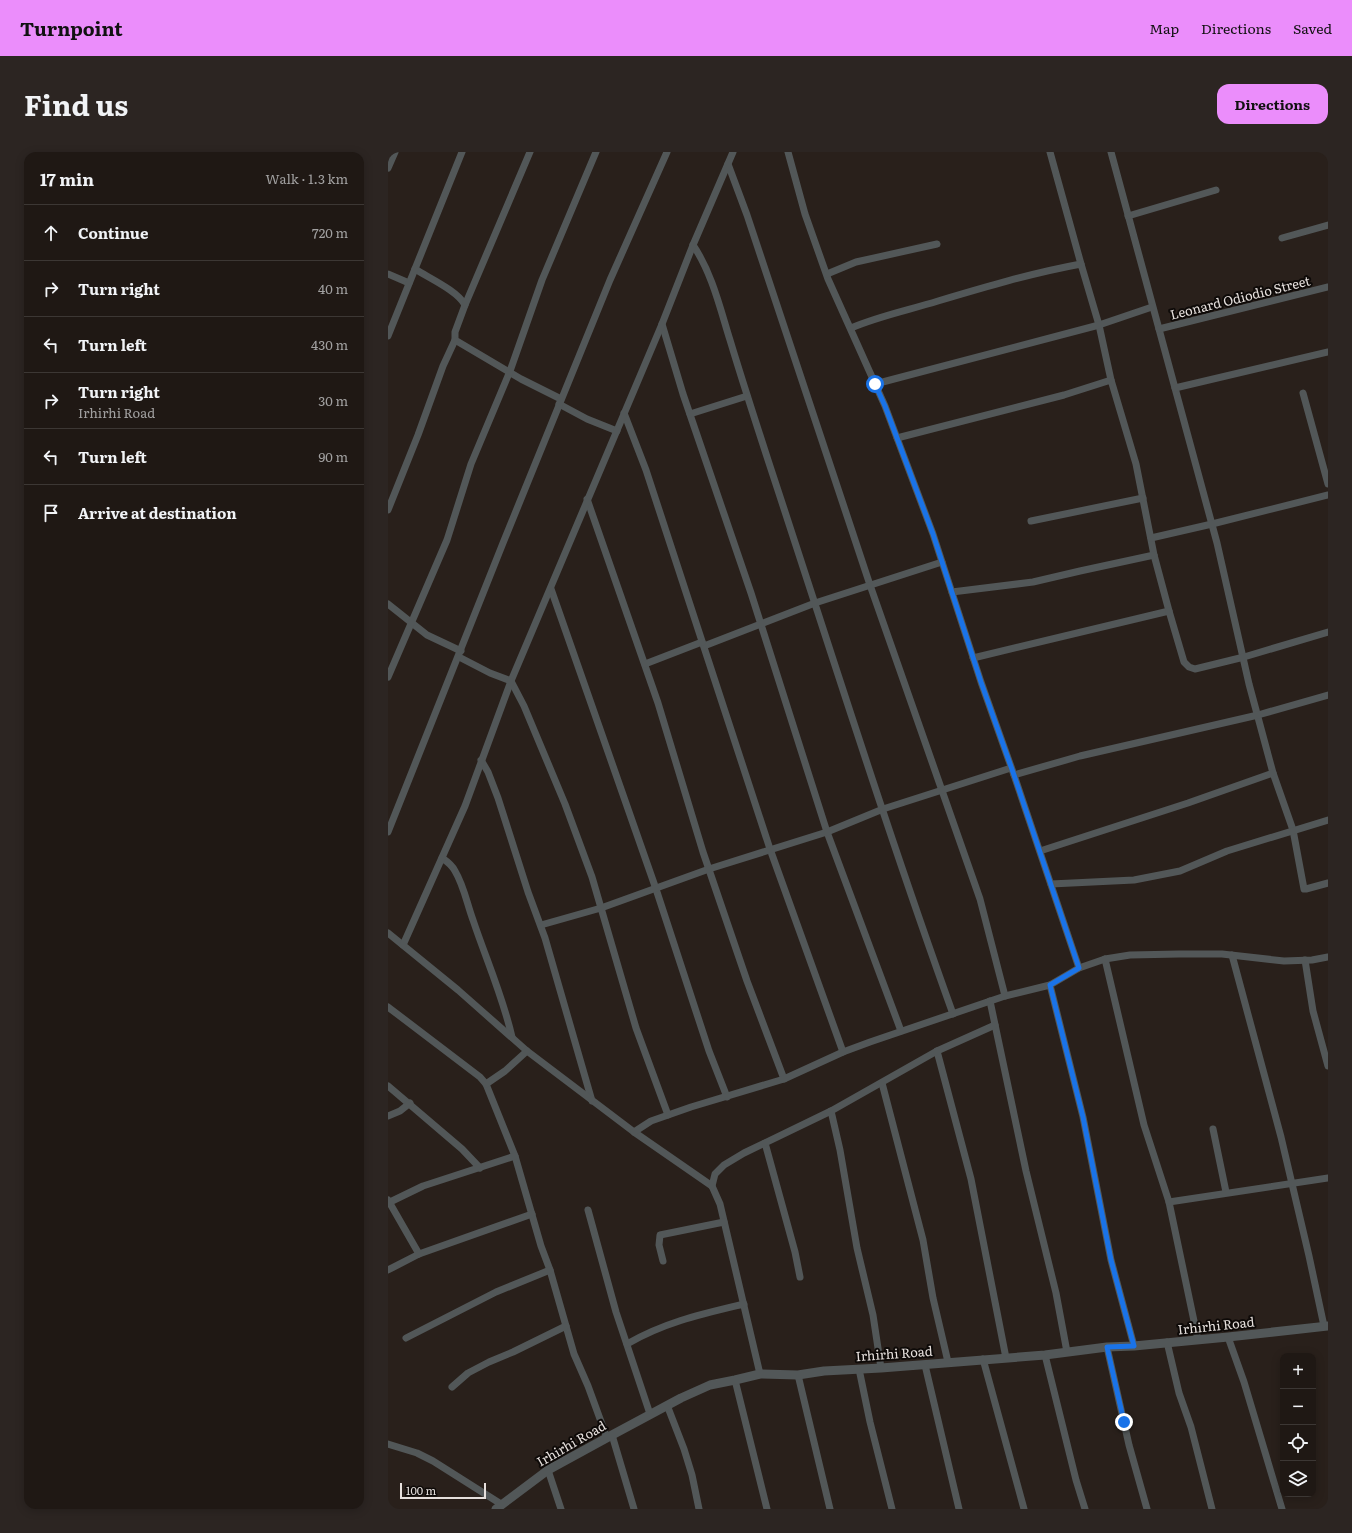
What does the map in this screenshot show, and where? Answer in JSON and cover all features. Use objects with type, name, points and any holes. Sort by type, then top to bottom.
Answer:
[{"type":"street","points":[[388,168],[395,152]]},
{"type":"street","points":[[388,336],[462,152]]},
{"type":"street","points":[[388,510],[405,464],[418,435],[443,366],[455,340],[455,332],[465,305],[530,152]]},
{"type":"street","points":[[388,677],[447,540],[471,464],[510,371],[542,280],[596,152]]},
{"type":"street","points":[[388,832],[560,401],[610,280],[668,152]]},
{"type":"street","points":[[403,945],[465,806],[511,681],[551,589],[587,499],[617,431],[693,245],[733,152]]},
{"type":"street","points":[[797,152],[788,153],[805,214],[827,274],[897,438],[942,562],[973,658],[1040,850],[1079,968]]},
{"type":"street","points":[[1050,152],[1080,264],[1099,325],[1111,380],[1136,464],[1154,555],[1184,662],[1188,667],[1195,669],[1244,657],[1328,632]]},
{"type":"street","points":[[1111,152],[1212,524],[1273,773],[1293,830],[1304,889],[1328,883]]},
{"type":"street","points":[[728,164],[747,215],[870,585],[980,900],[1006,996]]},
{"type":"street","points":[[1128,216],[1216,190]]},
{"type":"street","points":[[1282,238],[1328,225]]},
{"type":"street","points":[[827,274],[856,262],[936,244]]},
{"type":"street","points":[[693,245],[701,258],[716,296],[815,604],[927,942],[953,1014]]},
{"type":"street","points":[[851,328],[870,320],[909,309],[1050,270],[1080,264]]},
{"type":"street","points":[[415,269],[452,292],[463,300],[465,305]]},
{"type":"street","points":[[388,274],[409,283]]},
{"type":"street","name":"Leonard Odiodio Street","points":[[1159,329],[1328,287]]},
{"type":"street","points":[[875,384],[1099,325],[1152,307]]},
{"type":"street","points":[[662,324],[690,414],[761,624],[827,832],[901,1031]]},
{"type":"street","points":[[455,340],[510,371],[587,419],[617,431]]},
{"type":"street","points":[[1176,388],[1328,352]]},
{"type":"street","points":[[897,438],[1064,395],[1111,380]]},
{"type":"street","points":[[1303,393],[1328,484]]},
{"type":"street","points":[[690,414],[747,396]]},
{"type":"street","points":[[624,413],[646,470],[770,849],[843,1052]]},
{"type":"street","points":[[1151,538],[1328,495]]},
{"type":"street","points":[[1032,521],[1143,498]]},
{"type":"street","points":[[587,499],[645,664],[709,869],[747,981],[784,1079]]},
{"type":"street","points":[[952,592],[1033,582],[1154,555]]},
{"type":"street","points":[[645,664],[870,585],[942,562]]},
{"type":"street","points":[[551,589],[656,889],[709,1050],[727,1097]]},
{"type":"street","points":[[388,604],[427,635],[490,673],[511,681],[524,706],[565,804],[592,878],[636,1028],[668,1115]]},
{"type":"street","points":[[973,658],[1169,611]]},
{"type":"street","points":[[541,925],[601,908],[709,869],[827,832],[883,810],[943,791],[1087,754],[1258,715],[1328,694]]},
{"type":"street","points":[[482,760],[498,798],[528,892],[541,925],[592,1102]]},
{"type":"street","points":[[1040,850],[1188,803],[1273,773]]},
{"type":"street","points":[[1051,884],[1134,880],[1180,871],[1227,851],[1328,820]]},
{"type":"street","points":[[442,858],[449,862],[456,872],[465,894],[472,920],[504,1004],[512,1037]]},
{"type":"street","points":[[388,933],[458,990],[527,1051],[592,1102],[712,1186],[717,1195],[724,1222],[760,1374]]},
{"type":"street","points":[[634,1132],[651,1121],[784,1079],[843,1052],[901,1031],[1006,996],[1050,985],[1079,968],[1105,959],[1130,955],[1165,954],[1232,955],[1284,960],[1305,960],[1328,956]]},
{"type":"street","points":[[1232,955],[1281,1137],[1326,1326]]},
{"type":"street","points":[[1105,959],[1144,1125],[1169,1202],[1198,1340]]},
{"type":"street","points":[[1305,960],[1313,1011],[1328,1066]]},
{"type":"street","points":[[1050,985],[1083,1117],[1111,1260],[1134,1346]]},
{"type":"street","points":[[990,1001],[1026,1171],[1056,1293],[1067,1352]]},
{"type":"street","points":[[388,1007],[480,1077],[486,1084],[515,1156],[574,1354],[609,1436],[634,1509]]},
{"type":"street","points":[[712,1186],[716,1174],[724,1165],[831,1111],[937,1051],[995,1025]]},
{"type":"street","points":[[486,1084],[505,1071],[527,1051]]},
{"type":"street","points":[[937,1051],[971,1179],[1006,1358]]},
{"type":"street","points":[[882,1083],[923,1240],[935,1305],[948,1362]]},
{"type":"street","points":[[388,1086],[410,1103],[462,1149],[480,1168]]},
{"type":"street","points":[[388,1116],[400,1111],[410,1103]]},
{"type":"street","points":[[831,1111],[840,1150],[859,1254],[873,1316],[881,1368]]},
{"type":"street","points":[[1213,1129],[1226,1192]]},
{"type":"street","points":[[765,1143],[795,1252],[800,1277]]},
{"type":"street","points":[[419,1254],[389,1201],[423,1186],[515,1156]]},
{"type":"street","points":[[1169,1202],[1292,1182],[1328,1178]]},
{"type":"street","points":[[588,1210],[616,1312],[628,1344],[650,1414]]},
{"type":"street","points":[[388,1270],[419,1254],[532,1214]]},
{"type":"street","points":[[662,1261],[659,1245],[660,1235],[724,1222]]},
{"type":"street","points":[[406,1338],[490,1295],[550,1270]]},
{"type":"street","points":[[628,1344],[642,1336],[678,1321],[744,1304]]},
{"type":"street","points":[[452,1387],[468,1373],[566,1326]]},
{"type":"street","name":"Irhirhi Road","points":[[498,1507],[548,1470],[681,1398],[710,1385],[760,1374],[798,1375],[824,1371],[925,1365],[983,1359],[1046,1355],[1107,1347],[1198,1340],[1326,1326]]},
{"type":"street","points":[[1228,1337],[1244,1382],[1282,1509]]},
{"type":"street","points":[[1167,1342],[1179,1393],[1191,1427],[1212,1509]]},
{"type":"street","points":[[1107,1347],[1129,1445],[1147,1509]]},
{"type":"street","points":[[1046,1355],[1074,1472],[1085,1509]]},
{"type":"street","points":[[983,1359],[1024,1509]]},
{"type":"street","points":[[925,1365],[960,1509]]},
{"type":"street","points":[[859,1369],[870,1422],[892,1509]]},
{"type":"street","points":[[798,1375],[830,1509]]},
{"type":"street","points":[[735,1380],[767,1509]]},
{"type":"street","points":[[667,1406],[684,1449],[692,1475],[699,1509]]},
{"type":"street","points":[[388,1444],[417,1453],[433,1460],[498,1507]]},
{"type":"street","points":[[548,1470],[561,1509]]},
{"type":"route","points":[[875,384],[885,406],[933,534],[981,682],[1079,968],[1050,985],[1083,1117],[1111,1260],[1134,1346],[1107,1347],[1124,1422]]}]
